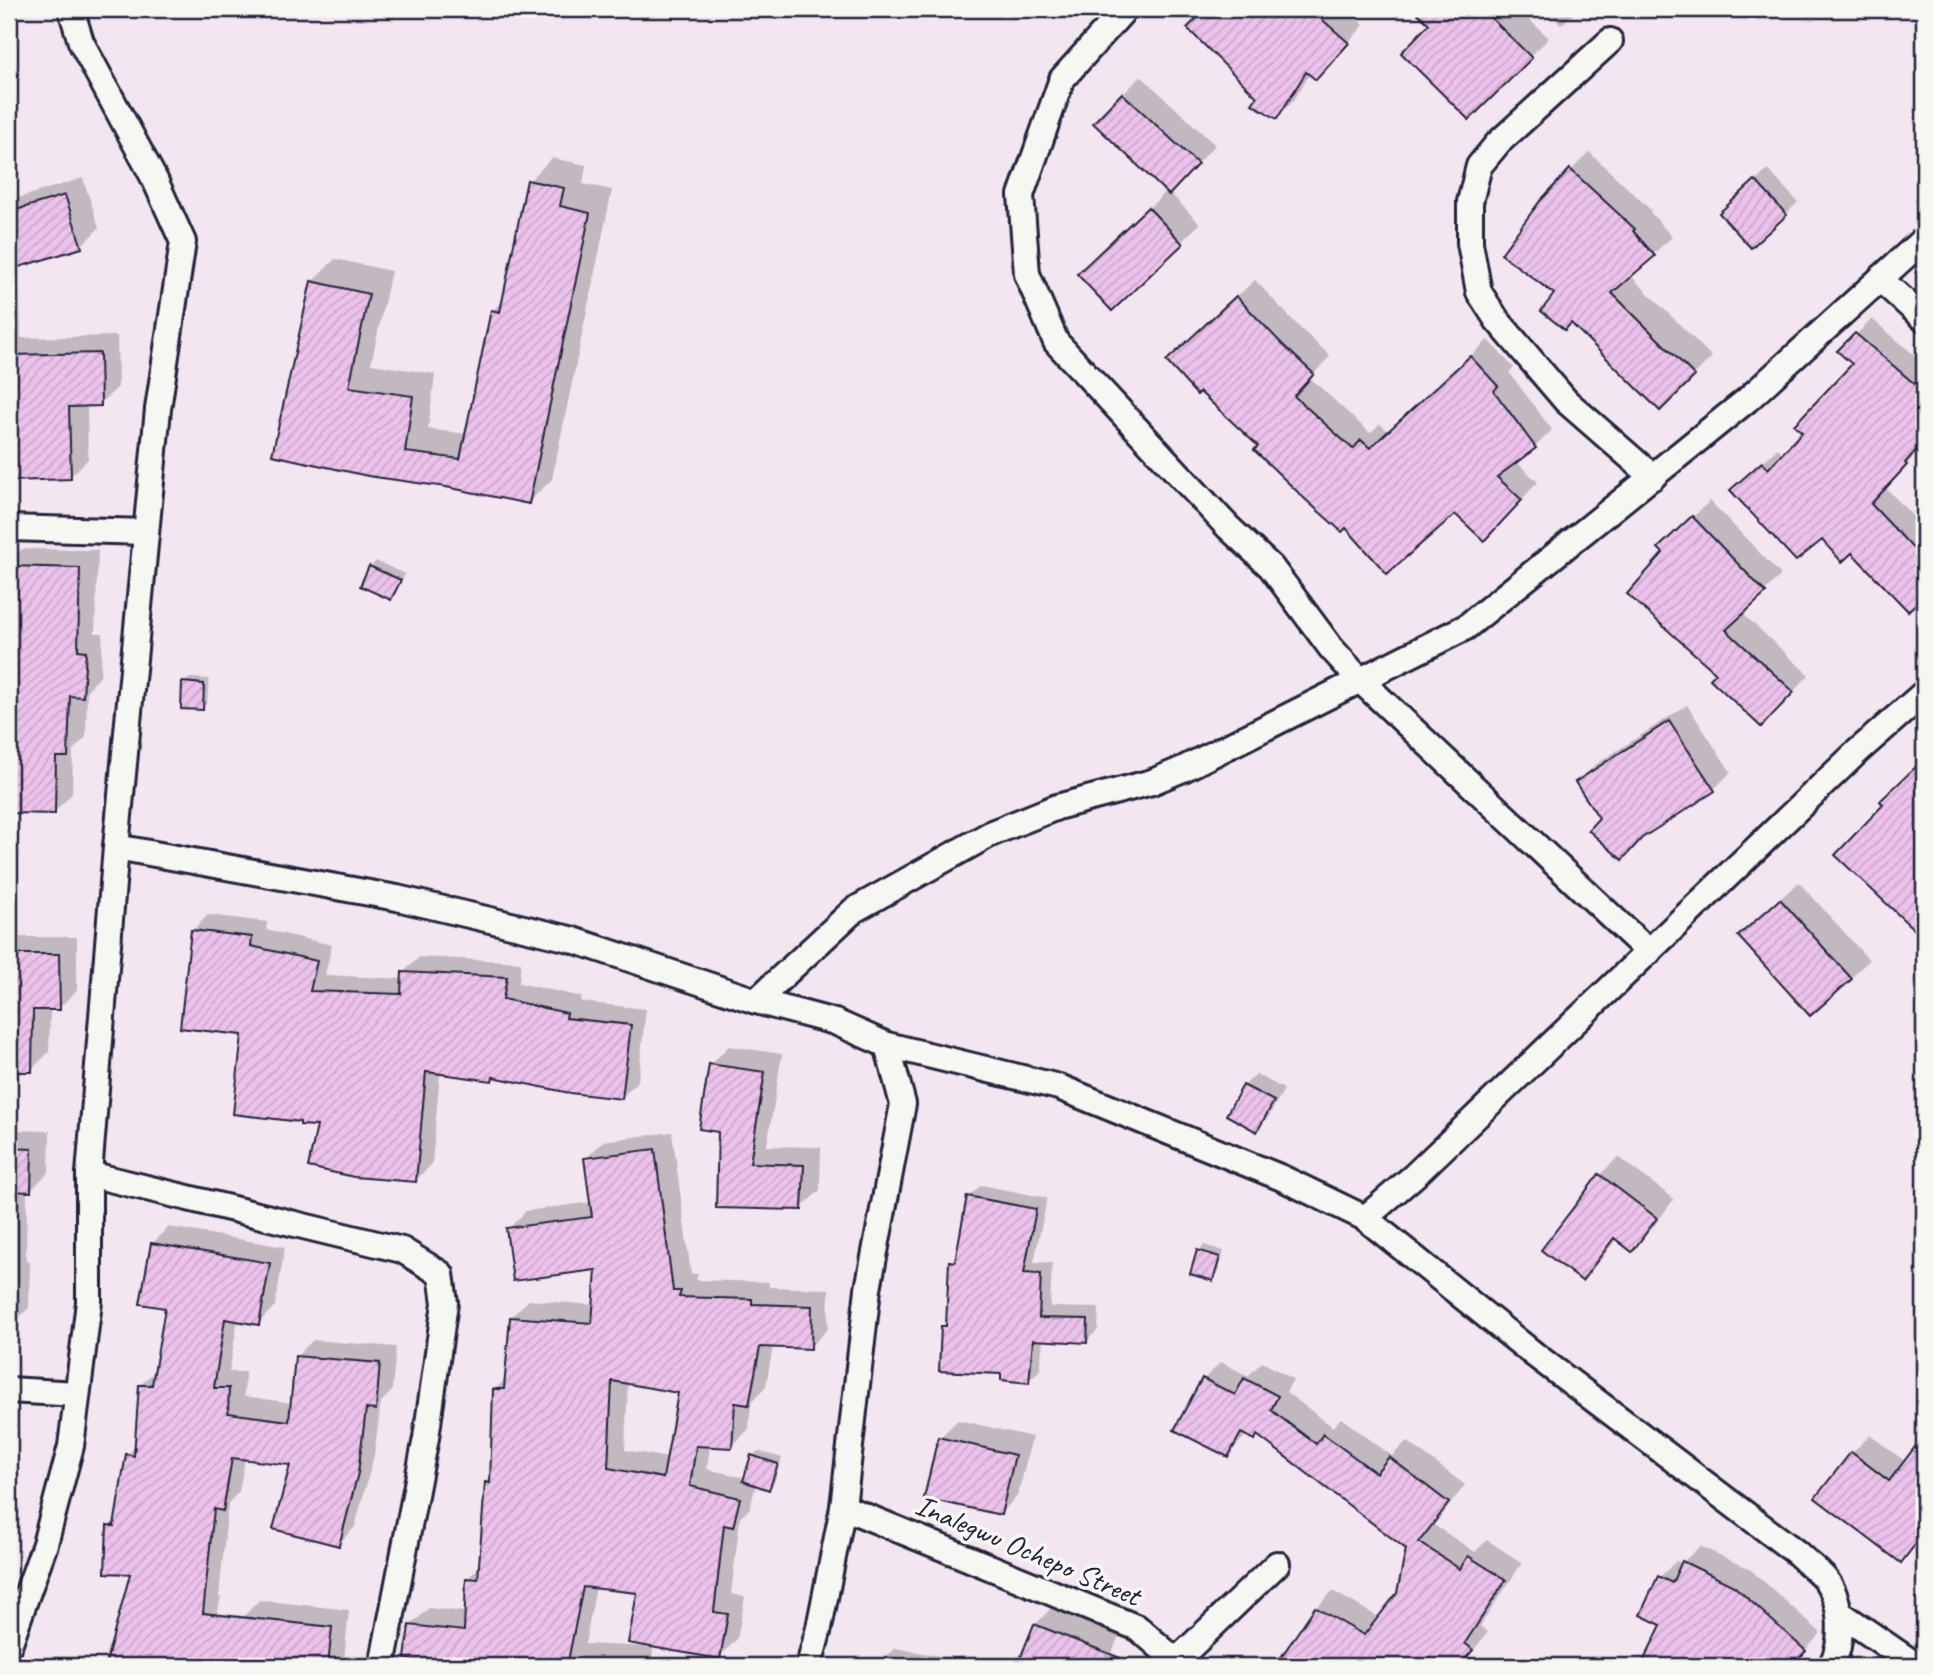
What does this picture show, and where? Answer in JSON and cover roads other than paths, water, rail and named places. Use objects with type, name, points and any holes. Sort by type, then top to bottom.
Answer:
[{"type":"street","points":[[9,1645],[45,1544],[71,1446],[89,1302],[89,1174],[116,847],[158,409],[183,242],[155,180],[81,42],[71,9]]},
{"type":"street","points":[[1125,9],[1062,79],[1021,195],[1027,274],[1056,342],[1228,527],[1271,567],[1331,648],[1360,679],[1649,952]]},
{"type":"street","points":[[1610,41],[1498,143],[1479,166],[1470,202],[1470,243],[1479,292],[1497,320],[1566,401],[1653,477]]},
{"type":"street","points":[[756,1001],[854,910],[992,833],[1057,807],[1152,782],[1183,769],[1466,627],[1747,400],[1924,239]]},
{"type":"street","points":[[1880,279],[1924,319]]},
{"type":"street","points":[[9,528],[146,532]]},
{"type":"street","points":[[1365,1218],[1415,1175],[1858,751],[1924,692]]},
{"type":"street","points":[[116,847],[397,898],[570,939],[756,1001],[835,1021],[887,1045],[1059,1087],[1282,1178],[1365,1218],[1535,1355],[1797,1553],[1827,1581],[1841,1614],[1835,1659],[1830,1666]]},
{"type":"street","points":[[809,1666],[844,1507],[868,1289],[903,1104],[887,1045]]},
{"type":"street","points":[[89,1174],[402,1250],[441,1274],[445,1303],[426,1438],[382,1666]]},
{"type":"street","points":[[9,1390],[77,1394]]},
{"type":"street","name":"Inalegwu Ochepo Street","points":[[844,1507],[1138,1628],[1176,1664]]},
{"type":"street","points":[[1176,1664],[1277,1564]]},
{"type":"street","points":[[1841,1614],[1917,1666]]}]
